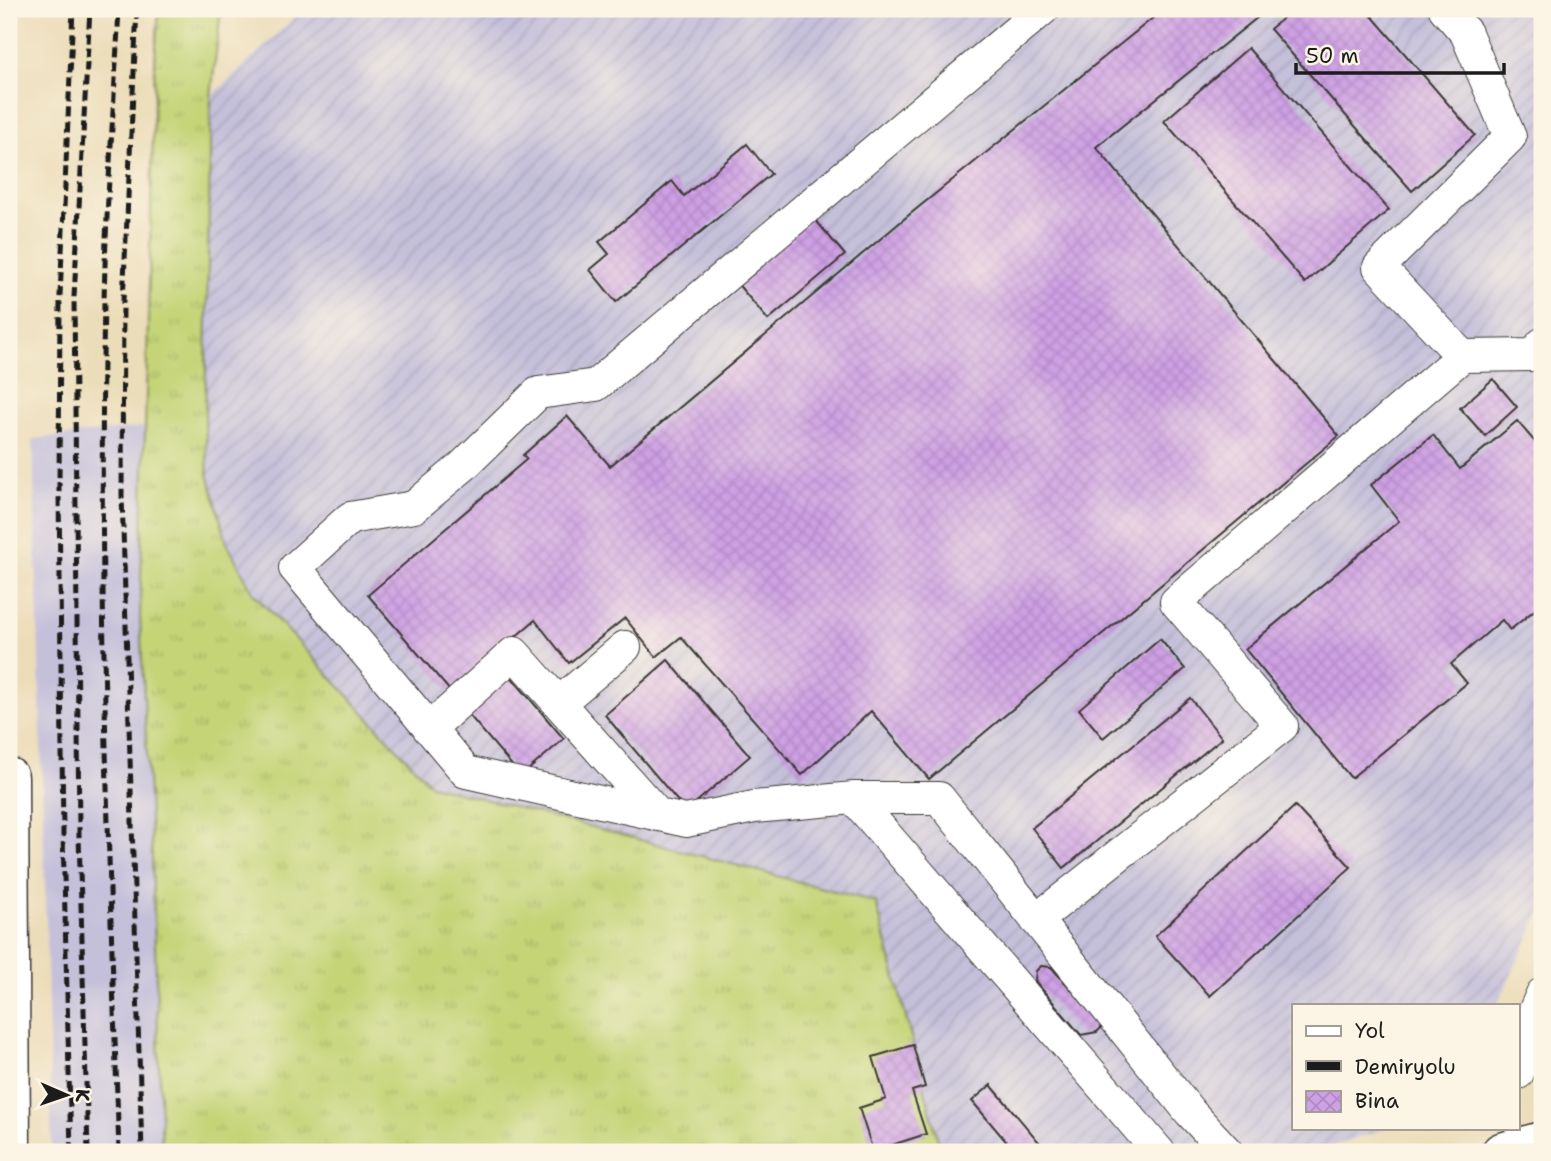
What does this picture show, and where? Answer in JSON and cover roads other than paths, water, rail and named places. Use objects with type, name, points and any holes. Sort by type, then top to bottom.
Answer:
[{"type":"main road","points":[[9,777],[11,1152]]},
{"type":"street","points":[[1042,9],[596,385],[538,393],[463,466],[414,507],[349,518],[295,568],[466,772],[686,821],[754,807],[854,798],[939,798],[1190,1112],[1227,1152]]},
{"type":"street","points":[[1446,9],[1466,33],[1510,137],[1379,267],[1462,356]]},
{"type":"street","points":[[1036,920],[1282,726],[1176,602],[1462,356],[1532,355],[1542,344]]},
{"type":"street","points":[[559,704],[625,647]]},
{"type":"street","points":[[429,729],[514,653],[658,815]]},
{"type":"street","points":[[854,798],[1158,1152]]},
{"type":"street","points":[[1520,1065],[1531,1019],[1542,994]]},
{"type":"railway","points":[[71,1152],[63,835],[59,493],[60,296],[73,9]]},
{"type":"railway","points":[[88,1152],[79,835],[74,297],[90,9]]},
{"type":"railway","points":[[119,9],[105,265],[102,514],[119,1152]]},
{"type":"railway","points":[[137,9],[123,301],[122,495],[142,1152]]}]
